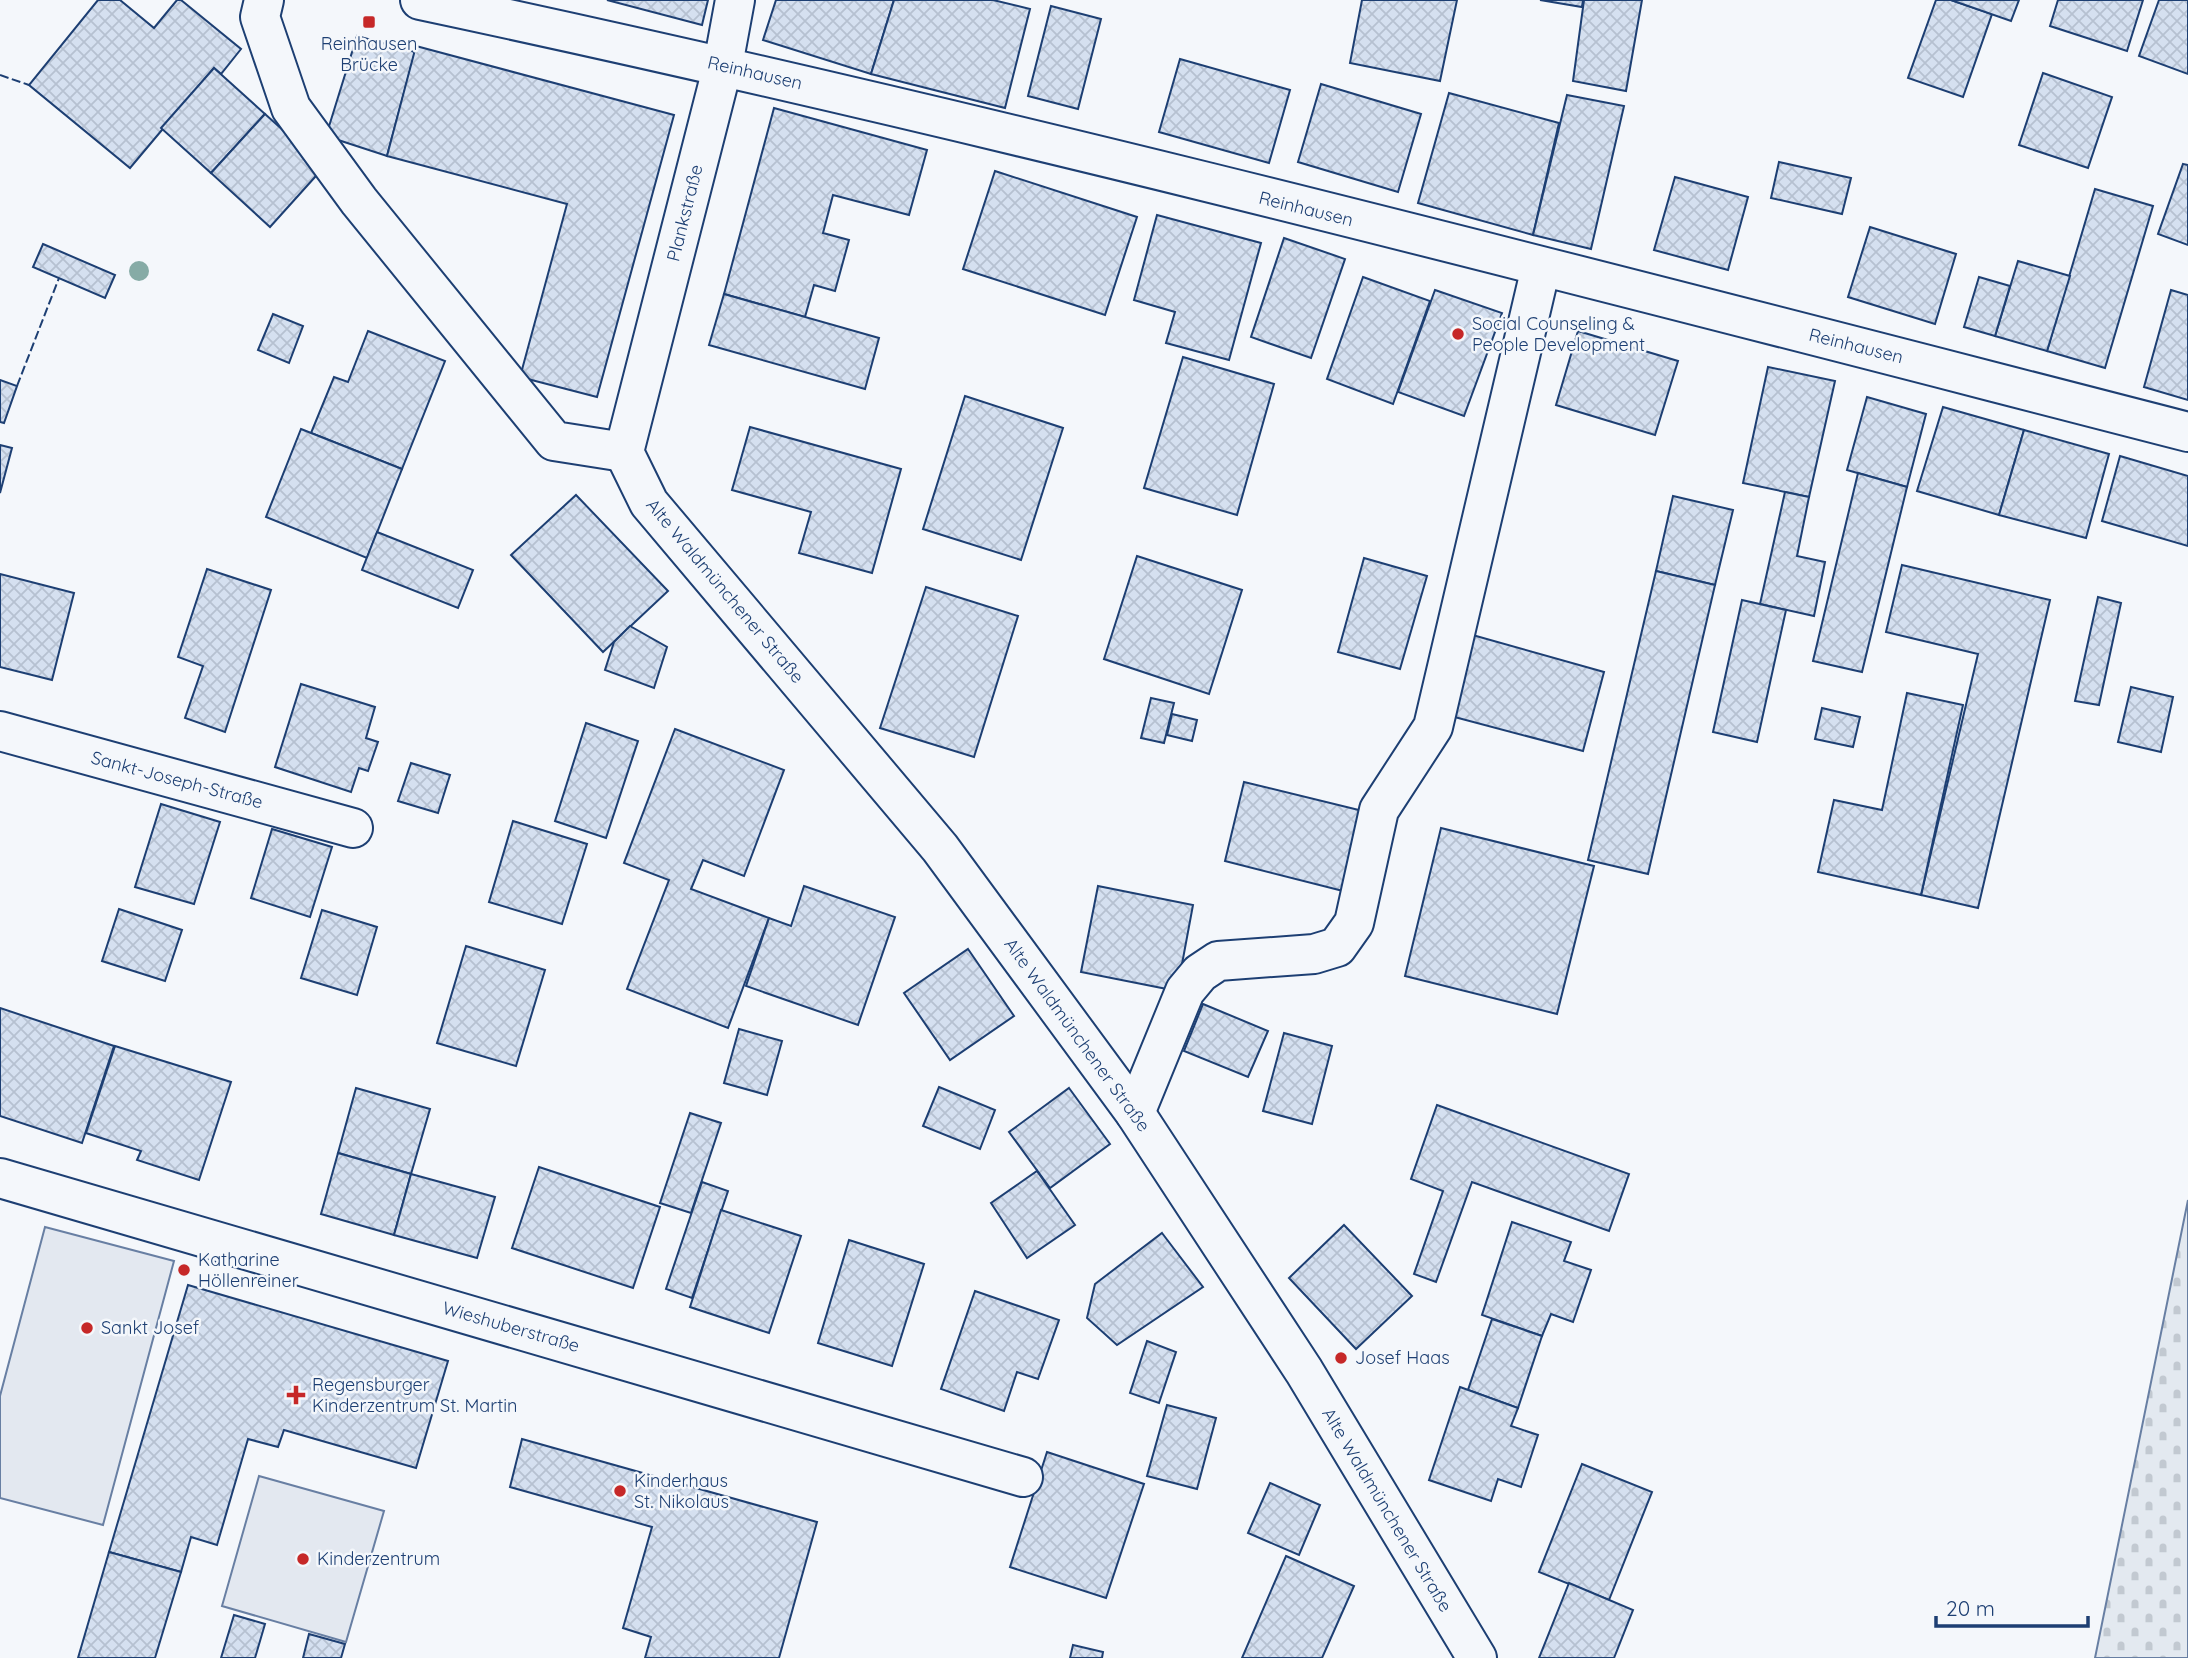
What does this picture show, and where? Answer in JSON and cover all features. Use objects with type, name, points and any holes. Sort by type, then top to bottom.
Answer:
[{"type":"street","points":[[264,0],[260,17],[291,108],[359,201],[554,441],[628,439]]},
{"type":"street","name":"Reinhausen","points":[[420,0],[723,65],[1541,267],[2188,432]]},
{"type":"street","name":"Plankstraße","points":[[628,439],[723,65],[735,0]]},
{"type":"street","points":[[1135,1113],[1185,991],[1200,973],[1218,961],[1314,954],[1337,947],[1354,923],[1379,810],[1433,727],[1541,267]]},
{"type":"street","name":"Alte Waldmünchener Straße","points":[[628,439],[649,503],[940,848],[1135,1113],[1304,1371],[1477,1658]]},
{"type":"street","name":"Sankt-Joseph-Straße","points":[[0,731],[353,828]]},
{"type":"street","name":"Wieshuberstraße","points":[[0,1178],[1023,1477]]},
{"type":"green space","points":[[2188,1200],[2188,1658],[2095,1658]]},
{"type":"shaded area","name":"Sankt Josef","points":[[45,1227],[174,1261],[103,1525],[0,1498],[0,1396]]},
{"type":"shaded area","name":"Kinderzentrum","points":[[259,1476],[384,1511],[346,1642],[222,1606]]},
{"type":"building","points":[[98,0],[120,0],[154,28],[177,0],[181,0],[241,49],[221,74],[214,68],[130,168],[29,85]]},
{"type":"building","points":[[607,0],[708,0],[702,25]]},
{"type":"building","points":[[776,0],[894,0],[871,74],[763,40]]},
{"type":"building","points":[[894,0],[993,0],[1030,9],[1005,108],[871,74]]},
{"type":"building","points":[[1362,0],[1457,0],[1440,81],[1350,63]]},
{"type":"building","points":[[1540,0],[1583,0],[1582,7]]},
{"type":"building","points":[[1584,0],[1642,0],[1626,91],[1573,81]]},
{"type":"building","points":[[1936,0],[1951,0],[1992,14],[1963,97],[1908,78]]},
{"type":"building","points":[[1951,0],[2019,0],[2011,21]]},
{"type":"building","points":[[2058,0],[2143,0],[2127,51],[2050,26]]},
{"type":"building","points":[[2159,0],[2188,0],[2188,74],[2139,56]]},
{"type":"building","points":[[1051,6],[1101,19],[1078,109],[1028,96]]},
{"type":"building","points":[[357,36],[415,52],[387,156],[326,136]]},
{"type":"building","points":[[416,46],[674,115],[597,397],[520,377],[567,204],[387,156]]},
{"type":"building","points":[[1180,59],[1290,90],[1269,163],[1159,132]]},
{"type":"building","points":[[214,68],[265,114],[211,173],[161,128]]},
{"type":"building","points":[[2043,73],[2112,97],[2088,168],[2019,145]]},
{"type":"building","points":[[1321,84],[1421,114],[1398,192],[1298,162]]},
{"type":"building","points":[[1449,93],[1559,123],[1533,235],[1418,203]]},
{"type":"building","points":[[1567,95],[1624,106],[1591,249],[1533,235]]},
{"type":"building","points":[[774,108],[927,150],[909,215],[833,195],[823,233],[849,240],[835,291],[814,285],[805,317],[724,294]]},
{"type":"building","points":[[265,114],[324,167],[270,227],[211,173]]},
{"type":"building","points":[[1779,162],[1851,178],[1842,214],[1771,198]]},
{"type":"building","points":[[2183,164],[2188,165],[2188,245],[2158,234]]},
{"type":"building","points":[[995,171],[1137,217],[1105,315],[963,269]]},
{"type":"building","points":[[1675,177],[1748,197],[1728,270],[1654,250]]},
{"type":"building","points":[[2095,189],[2153,206],[2105,368],[2047,351]]},
{"type":"building","points":[[1157,215],[1261,243],[1229,360],[1166,343],[1175,312],[1134,300]]},
{"type":"building","points":[[1870,227],[1956,254],[1935,324],[1848,297]]},
{"type":"building","points":[[1284,238],[1345,259],[1311,358],[1251,337]]},
{"type":"building","points":[[43,244],[115,275],[105,298],[33,267]]},
{"type":"building","points":[[2018,261],[2070,276],[2047,351],[1995,336]]},
{"type":"building","points":[[1363,277],[1430,301],[1393,404],[1327,379]]},
{"type":"building","points":[[1979,277],[2010,286],[1995,336],[1964,327]]},
{"type":"building","points":[[1435,290],[1502,313],[1464,416],[1398,392]]},
{"type":"building","points":[[2171,290],[2188,295],[2188,400],[2144,387]]},
{"type":"building","points":[[724,294],[879,338],[865,389],[709,345]]},
{"type":"building","points":[[273,314],[303,326],[289,363],[258,350]]},
{"type":"building","points":[[368,331],[445,361],[402,469],[311,433],[334,377],[348,382]]},
{"type":"building","points":[[1578,331],[1678,361],[1655,435],[1556,405]]},
{"type":"building","points":[[1183,357],[1274,384],[1237,515],[1144,488]]},
{"type":"building","points":[[1768,367],[1835,381],[1809,497],[1743,483]]},
{"type":"building","points":[[0,380],[17,386],[4,423],[0,422]]},
{"type":"building","points":[[965,396],[1063,428],[1021,560],[923,529]]},
{"type":"building","points":[[1867,397],[1926,414],[1907,487],[1847,470]]},
{"type":"building","points":[[1943,407],[2024,430],[1999,515],[1917,491]]},
{"type":"building","points":[[750,427],[901,469],[872,573],[799,553],[811,512],[732,490]]},
{"type":"building","points":[[301,429],[402,469],[367,558],[266,517]]},
{"type":"building","points":[[2024,430],[2109,454],[2086,538],[1999,515]]},
{"type":"building","points":[[0,445],[12,448],[0,493]]},
{"type":"building","points":[[2120,456],[2188,476],[2188,546],[2102,521]]},
{"type":"building","points":[[1858,473],[1907,487],[1862,672],[1813,661]]},
{"type":"building","points":[[1785,492],[1809,497],[1797,556],[1825,562],[1814,616],[1760,604]]},
{"type":"building","points":[[576,495],[668,591],[603,652],[511,555]]},
{"type":"building","points":[[1673,496],[1733,510],[1715,585],[1656,571]]},
{"type":"building","points":[[377,532],[473,570],[458,608],[362,570]]},
{"type":"building","points":[[1137,556],[1242,590],[1209,694],[1104,659]]},
{"type":"building","points":[[1364,558],[1427,576],[1400,669],[1338,652]]},
{"type":"building","points":[[1902,565],[2050,600],[1978,908],[1921,895],[1978,654],[1886,632]]},
{"type":"building","points":[[207,569],[271,590],[225,732],[185,718],[203,666],[178,657]]},
{"type":"building","points":[[1656,571],[1715,585],[1648,874],[1588,860]]},
{"type":"building","points":[[0,574],[74,593],[52,680],[0,667]]},
{"type":"building","points":[[926,587],[1018,616],[974,757],[880,728]]},
{"type":"building","points":[[2098,597],[2121,603],[2099,705],[2075,701]]},
{"type":"building","points":[[1742,600],[1786,610],[1757,742],[1713,732]]},
{"type":"building","points":[[630,626],[667,647],[654,688],[605,670],[614,642]]},
{"type":"building","points":[[1469,634],[1604,672],[1583,751],[1447,715]]},
{"type":"building","points":[[301,684],[375,707],[366,738],[378,742],[368,771],[359,768],[351,792],[275,767]]},
{"type":"building","points":[[2131,687],[2173,697],[2161,752],[2118,742]]},
{"type":"building","points":[[1907,693],[1963,705],[1921,895],[1818,872],[1834,800],[1882,810]]},
{"type":"building","points":[[1151,698],[1174,703],[1164,743],[1141,738]]},
{"type":"building","points":[[1822,708],[1860,717],[1853,747],[1815,739]]},
{"type":"building","points":[[1172,714],[1197,720],[1192,741],[1167,735]]},
{"type":"building","points":[[586,723],[638,741],[606,838],[555,821]]},
{"type":"building","points":[[675,729],[784,770],[744,876],[703,860],[691,889],[769,918],[728,1028],[627,989],[669,880],[624,863]]},
{"type":"building","points":[[411,763],[450,775],[438,813],[398,801]]},
{"type":"building","points":[[1244,782],[1367,812],[1347,892],[1225,861]]},
{"type":"building","points":[[161,804],[220,822],[194,904],[135,887]]},
{"type":"building","points":[[513,821],[587,844],[562,924],[489,902]]},
{"type":"building","points":[[1441,828],[1594,866],[1557,1014],[1405,976]]},
{"type":"building","points":[[272,829],[332,847],[310,917],[251,898]]},
{"type":"building","points":[[804,886],[895,917],[858,1025],[746,986],[769,918],[791,926]]},
{"type":"building","points":[[1098,886],[1193,905],[1177,991],[1081,972]]},
{"type":"building","points":[[119,909],[182,930],[165,981],[102,961]]},
{"type":"building","points":[[322,910],[377,927],[357,995],[301,978]]},
{"type":"building","points":[[466,946],[545,970],[516,1066],[437,1043]]},
{"type":"building","points":[[968,949],[1014,1016],[950,1060],[904,993]]},
{"type":"building","points":[[1203,1004],[1268,1031],[1248,1077],[1184,1051]]},
{"type":"building","points":[[0,1008],[114,1046],[82,1143],[0,1116]]},
{"type":"building","points":[[739,1029],[782,1041],[767,1095],[724,1083]]},
{"type":"building","points":[[1284,1033],[1332,1046],[1312,1124],[1263,1111]]},
{"type":"building","points":[[115,1046],[231,1082],[199,1180],[137,1160],[141,1151],[86,1133]]},
{"type":"building","points":[[939,1087],[995,1110],[980,1149],[923,1126]]},
{"type":"building","points":[[356,1088],[430,1109],[411,1174],[338,1153]]},
{"type":"building","points":[[1069,1088],[1110,1144],[1050,1188],[1009,1132]]},
{"type":"building","points":[[1437,1105],[1629,1174],[1609,1231],[1472,1182],[1436,1282],[1414,1274],[1443,1191],[1411,1179]]},
{"type":"building","points":[[690,1113],[721,1123],[691,1213],[660,1203]]},
{"type":"building","points":[[338,1153],[411,1174],[394,1235],[321,1214]]},
{"type":"building","points":[[539,1167],[660,1207],[633,1288],[512,1248]]},
{"type":"building","points":[[1037,1171],[1075,1225],[1027,1258],[991,1203]]},
{"type":"building","points":[[411,1174],[495,1197],[477,1258],[394,1235]]},
{"type":"building","points":[[702,1182],[728,1191],[692,1298],[666,1289]]},
{"type":"building","points":[[721,1210],[801,1236],[769,1333],[690,1307]]},
{"type":"building","points":[[1512,1222],[1571,1242],[1564,1261],[1591,1270],[1573,1322],[1551,1314],[1542,1336],[1482,1315]]},
{"type":"building","points":[[1344,1225],[1412,1296],[1356,1349],[1289,1278]]},
{"type":"building","points":[[1162,1233],[1203,1287],[1117,1345],[1087,1318],[1095,1284]]},
{"type":"building","points":[[849,1240],[924,1264],[892,1366],[818,1343]]},
{"type":"building","name":"Regensburger Kinderzentrum St. Martin","points":[[188,1285],[448,1361],[416,1468],[284,1430],[278,1447],[248,1439],[217,1545],[191,1537],[181,1572],[109,1552]]},
{"type":"building","points":[[975,1291],[1059,1320],[1038,1379],[1017,1372],[1004,1411],[941,1389]]},
{"type":"building","points":[[1492,1319],[1542,1336],[1518,1408],[1468,1390]]},
{"type":"building","points":[[1147,1341],[1176,1352],[1159,1403],[1130,1393]]},
{"type":"building","points":[[1460,1387],[1518,1408],[1511,1426],[1538,1435],[1521,1487],[1498,1479],[1491,1501],[1429,1480]]},
{"type":"building","points":[[1167,1405],[1216,1418],[1197,1489],[1147,1476]]},
{"type":"building","name":"Kinderhaus St. Nikolaus","points":[[522,1439],[817,1522],[779,1658],[645,1658],[651,1637],[623,1628],[652,1527],[510,1487]]},
{"type":"building","points":[[1047,1452],[1144,1484],[1106,1598],[1010,1567]]},
{"type":"building","points":[[1582,1464],[1652,1492],[1609,1600],[1539,1572]]},
{"type":"building","points":[[1270,1483],[1320,1505],[1299,1555],[1248,1533]]},
{"type":"building","points":[[109,1552],[181,1572],[155,1658],[78,1658]]},
{"type":"building","points":[[1286,1556],[1354,1586],[1322,1658],[1242,1658]]},
{"type":"building","points":[[1569,1583],[1633,1610],[1614,1658],[1539,1658]]},
{"type":"building","points":[[234,1615],[265,1624],[255,1658],[221,1658]]},
{"type":"building","points":[[309,1634],[345,1644],[341,1658],[303,1658]]},
{"type":"building","points":[[1073,1645],[1103,1652],[1102,1658],[1070,1658]]},
{"type":"fence","points":[[0,75],[29,85]]},
{"type":"fence","points":[[17,386],[59,278]]},
{"type":"place","name":"Reinhausen Brücke","points":[[369,22]]},
{"type":"place","name":"Social Counseling & People Development","points":[[1458,334]]},
{"type":"place","name":"Katharine Höllenreiner","points":[[184,1270]]},
{"type":"place","name":"Sankt Josef","points":[[87,1328]]},
{"type":"place","name":"Josef Haas","points":[[1341,1358]]},
{"type":"place","name":"Regensburger Kinderzentrum St. Martin","points":[[296,1395]]},
{"type":"place","name":"Kinderhaus St. Nikolaus","points":[[620,1491]]},
{"type":"place","name":"Kinderzentrum","points":[[303,1559]]}]
